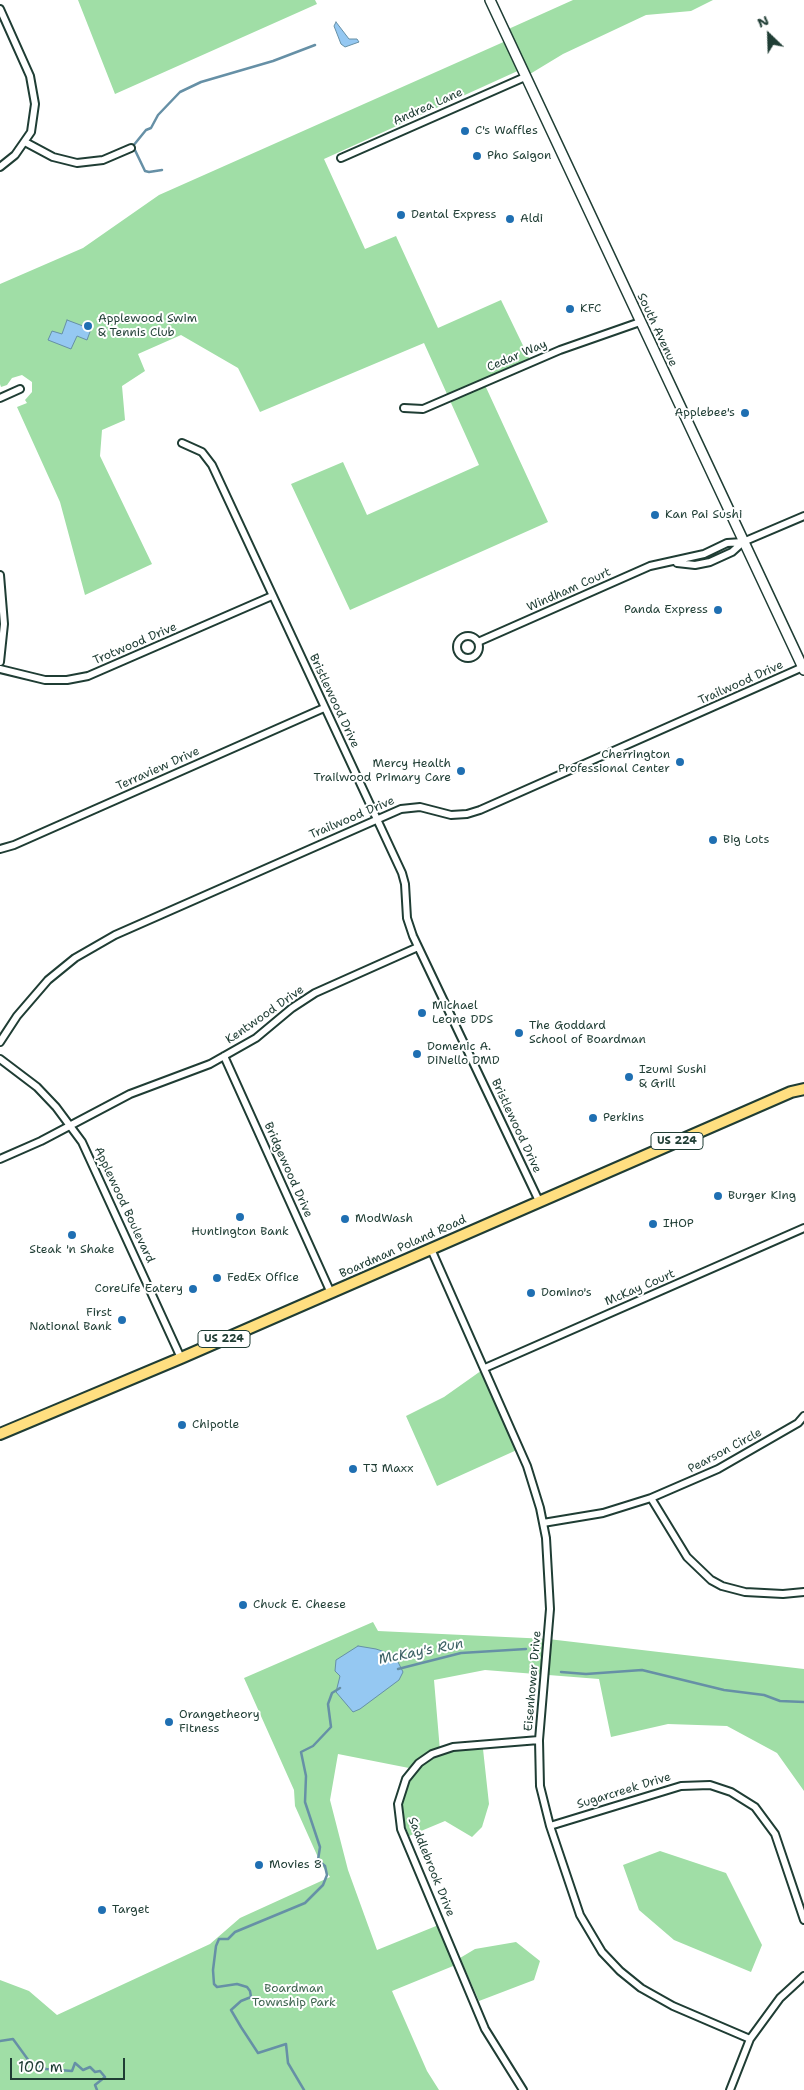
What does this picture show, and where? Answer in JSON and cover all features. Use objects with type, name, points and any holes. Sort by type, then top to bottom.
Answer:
[{"type":"main road","name":"South Avenue","points":[[490,0],[803,669]]},
{"type":"main road","name":"Boardman Poland Road","points":[[790,1092],[804,1082]]},
{"type":"main road","name":"Boardman Poland Road","points":[[0,1434],[181,1358],[790,1092],[804,1089]]},
{"type":"main road","name":"Boardman Poland Road","points":[[0,1439],[25,1425]]},
{"type":"street","points":[[0,9],[34,89],[34,118],[31,132],[15,155],[0,167]]},
{"type":"street","name":"Andrea Lane","points":[[340,158],[525,77]]},
{"type":"street","points":[[25,142],[53,157],[77,162],[103,160],[131,148]]},
{"type":"street","name":"Cedar Way","points":[[404,408],[423,409],[560,350],[640,322]]},
{"type":"street","points":[[0,398],[20,389]]},
{"type":"street","name":"Bristlewood Drive","points":[[182,443],[202,452],[209,460],[404,878],[407,918],[418,948],[539,1201]]},
{"type":"street","name":"Windham Court","points":[[478,642],[650,566],[671,563],[704,554],[727,543],[743,542],[804,516]]},
{"type":"street","points":[[0,575],[4,624],[0,662]]},
{"type":"street","name":"Trotwood Drive","points":[[0,669],[45,680],[68,680],[88,676],[272,596]]},
{"type":"street","name":"Trailwood Drive","points":[[0,1042],[36,992],[61,969],[89,949],[115,935],[401,809],[413,807],[451,815],[472,813],[803,669]]},
{"type":"street","name":"Terraview Drive","points":[[0,849],[14,845],[324,708]]},
{"type":"street","name":"Kentwood Drive","points":[[0,1159],[41,1141],[130,1094],[195,1071],[256,1038],[292,1008],[315,994],[418,948]]},
{"type":"street","name":"Bridgewood Drive","points":[[224,1056],[331,1293]]},
{"type":"street","name":"Applewood Boulevard","points":[[0,1059],[37,1087],[70,1125],[94,1164],[181,1358]]},
{"type":"street","name":"McKay Court","points":[[484,1368],[804,1228]]},
{"type":"street","name":"Eisenhower Drive","points":[[431,1249],[527,1466],[543,1523],[550,1576],[550,1609],[539,1740],[540,1786],[550,1826],[580,1915],[594,1941],[611,1962],[630,1980],[654,1996],[750,2039]]},
{"type":"street","name":"Pearson Circle","points":[[543,1523],[603,1513],[651,1498],[718,1469],[798,1423],[804,1416]]},
{"type":"street","points":[[651,1498],[687,1557],[711,1580],[722,1586],[744,1592],[783,1594],[804,1592]]},
{"type":"street","name":"Saddlebrook Drive","points":[[523,2090],[485,2029],[401,1830],[398,1804],[406,1779],[419,1764],[432,1754],[453,1747],[539,1740]]},
{"type":"street","name":"Sugarcreek Drive","points":[[550,1826],[681,1786],[710,1786],[731,1792],[754,1806],[775,1834],[804,1920]]},
{"type":"street","points":[[730,2090],[750,2039],[771,2008],[804,1976]]},
{"type":"green space","points":[[78,0],[315,0],[317,4],[115,94]]},
{"type":"green space","points":[[573,0],[713,0],[691,11],[646,15],[563,54],[525,77],[522,69],[324,159],[365,249],[396,236],[438,328],[501,300],[531,362],[484,383],[548,522],[350,610],[291,484],[343,462],[367,515],[479,465],[424,343],[260,412],[238,368],[181,335],[138,354],[145,371],[122,386],[125,420],[102,430],[100,456],[152,564],[85,595],[60,502],[17,407],[27,403],[25,400],[32,392],[32,382],[22,375],[12,378],[7,385],[1,387],[0,384],[0,284],[83,248],[159,195],[508,40],[504,31]]},
{"type":"green space","points":[[485,1368],[519,1449],[437,1486],[406,1416],[444,1397]]},
{"type":"green space","name":"Boardman Township Park","points":[[373,1622],[378,1631],[548,1639],[804,1669],[804,1791],[777,1753],[727,1726],[668,1724],[611,1737],[599,1679],[485,1670],[434,1680],[440,1751],[414,1769],[338,1754],[330,1800],[348,1870],[377,1950],[441,1924],[458,1964],[392,1991],[427,2071],[439,2090],[0,2090],[0,1980],[29,1991],[57,2015],[210,1944],[240,1918],[330,1877],[321,1864],[295,1806],[294,1790],[244,1678]]},
{"type":"green space","points":[[483,1749],[489,1804],[482,1827],[472,1837],[445,1821],[409,1836],[402,1817],[402,1799],[410,1781],[419,1768],[433,1757],[451,1751]]},
{"type":"green space","points":[[660,1851],[726,1873],[762,1945],[751,1972],[674,1940],[639,1910],[623,1865]]},
{"type":"green space","points":[[516,1942],[540,1961],[534,1980],[479,2001],[460,1958],[475,1949]]},
{"type":"water","points":[[336,22],[349,39],[357,39],[359,42],[345,47],[341,44],[334,26]]},
{"type":"water","points":[[67,320],[91,329],[87,340],[77,336],[71,349],[48,340],[52,331],[62,334]]},
{"type":"water","points":[[358,1646],[388,1653],[397,1660],[403,1672],[399,1680],[360,1709],[353,1712],[336,1692],[340,1676],[335,1671],[336,1660]]},
{"type":"waterway","points":[[162,170],[145,171],[133,146],[146,130],[151,128],[158,115],[180,92],[201,82],[273,61],[315,45]]},
{"type":"waterway","name":"McKay's Run","points":[[398,1669],[461,1653],[526,1649]]},
{"type":"waterway","name":"McKay's Run","points":[[561,1672],[586,1674],[642,1670],[724,1690],[764,1695],[780,1701],[804,1702]]},
{"type":"waterway","name":"McKay's Run","points":[[304,2090],[288,2063],[286,2044],[258,2053],[231,2010],[241,2001],[251,1997],[247,1987],[237,1984],[217,1987],[214,1984],[213,1970],[216,1946],[219,1939],[228,1939],[235,1932],[305,1903],[323,1885],[327,1875],[325,1866],[318,1860],[320,1847],[305,1802],[306,1776],[301,1752],[313,1746],[331,1727],[328,1704],[332,1693],[340,1688]]},
{"type":"waterway","points":[[0,2041],[13,2039],[29,2061],[46,2069],[72,2071],[75,2063],[83,2070],[90,2067],[95,2072],[100,2071],[105,2077],[95,2085],[97,2090]]},
{"type":"place","name":"C's Waffles","points":[[465,131]]},
{"type":"place","name":"Pho Saigon","points":[[477,156]]},
{"type":"place","name":"Dental Express","points":[[401,215]]},
{"type":"place","name":"Aldi","points":[[510,219]]},
{"type":"place","name":"KFC","points":[[570,309]]},
{"type":"place","name":"Applewood Swim & Tennis Club","points":[[88,326]]},
{"type":"place","name":"Applebee's","points":[[745,413]]},
{"type":"place","name":"Kan Pai Sushi","points":[[655,515]]},
{"type":"place","name":"Panda Express","points":[[718,610]]},
{"type":"place","name":"Cherrington Professional Center","points":[[680,762]]},
{"type":"place","name":"Mercy Health Trailwood Primary Care","points":[[461,771]]},
{"type":"place","name":"Big Lots","points":[[713,840]]},
{"type":"place","name":"Michael Leone DDS","points":[[422,1013]]},
{"type":"place","name":"The Goddard School of Boardman","points":[[519,1033]]},
{"type":"place","name":"Domenic A. DiNello DMD","points":[[417,1054]]},
{"type":"place","name":"Izumi Sushi & Grill","points":[[629,1077]]},
{"type":"place","name":"Perkins","points":[[593,1118]]},
{"type":"place","name":"Burger King","points":[[718,1196]]},
{"type":"place","name":"Huntington Bank","points":[[240,1217]]},
{"type":"place","name":"ModWash","points":[[345,1219]]},
{"type":"place","name":"IHOP","points":[[653,1224]]},
{"type":"place","name":"Steak 'n Shake","points":[[72,1235]]},
{"type":"place","name":"FedEx Office","points":[[217,1278]]},
{"type":"place","name":"CoreLife Eatery","points":[[193,1289]]},
{"type":"place","name":"Domino's","points":[[531,1293]]},
{"type":"place","name":"First National Bank","points":[[122,1320]]},
{"type":"place","name":"Chipotle","points":[[182,1425]]},
{"type":"place","name":"TJ Maxx","points":[[353,1469]]},
{"type":"place","name":"Chuck E. Cheese","points":[[243,1605]]},
{"type":"place","name":"Orangetheory Fitness","points":[[169,1722]]},
{"type":"place","name":"Movies 8","points":[[259,1865]]},
{"type":"place","name":"Target","points":[[102,1910]]}]
